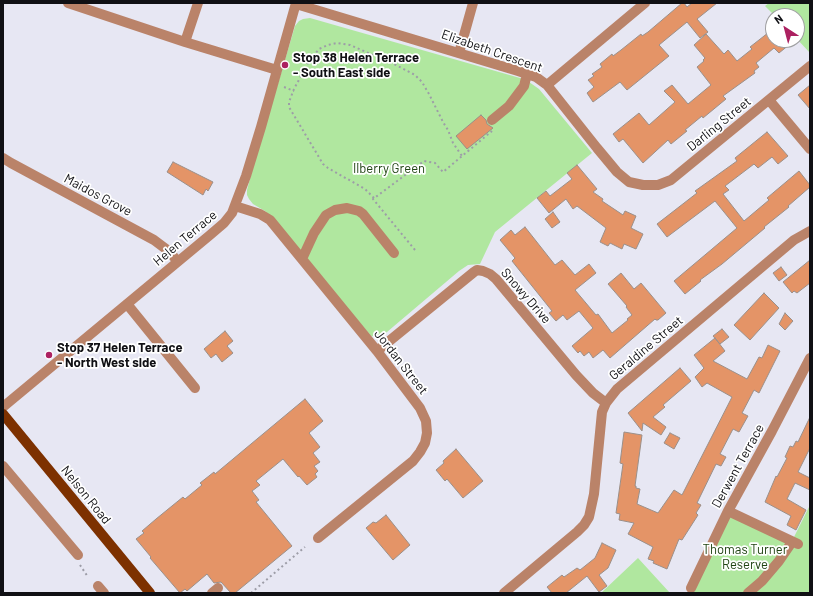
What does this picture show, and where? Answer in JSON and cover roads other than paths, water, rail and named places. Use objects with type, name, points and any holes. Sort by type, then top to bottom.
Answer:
[{"type":"main road","name":"Nelson Road","points":[[3,414],[150,593]]},
{"type":"street","points":[[68,3],[185,42],[277,70]]},
{"type":"street","points":[[185,42],[198,3]]},
{"type":"street","points":[[459,53],[473,3]]},
{"type":"street","points":[[547,85],[645,3]]},
{"type":"street","name":"Elizabeth Crescent","points":[[296,4],[459,53],[539,79],[547,85],[617,172],[626,180],[639,184]]},
{"type":"street","name":"Helen Terrace","points":[[3,407],[178,261],[224,222],[232,213],[257,141],[296,4]]},
{"type":"street","name":"Darling Street","points":[[639,184],[658,185],[666,183],[810,66]]},
{"type":"street","points":[[493,124],[524,86],[527,74]]},
{"type":"street","points":[[769,100],[810,150]]},
{"type":"street","name":"Maidos Grove","points":[[3,158],[154,240],[170,252],[178,261]]},
{"type":"street","name":"Jordan Street","points":[[235,206],[267,217],[377,351],[423,412],[427,427],[426,437],[420,452],[409,465],[318,538]]},
{"type":"street","points":[[302,259],[314,233],[326,215],[335,210],[347,208],[359,211],[363,214],[394,253]]},
{"type":"street","name":"Geraldine Street","points":[[504,593],[577,532],[589,517],[594,494],[602,412],[606,404],[622,384],[794,240],[810,231]]},
{"type":"street","name":"Snowy Drive","points":[[377,351],[477,270],[492,275],[576,375],[606,404]]},
{"type":"street","points":[[127,304],[195,388]]},
{"type":"street","name":"Derwent Terrace","points":[[691,588],[728,511],[810,358]]},
{"type":"street","points":[[3,466],[79,559]]},
{"type":"street","points":[[728,511],[795,543],[762,581],[748,593]]},
{"type":"place","name":"Stop 38 Helen Terrace - South East side","points":[[285,65]]},
{"type":"place","name":"Stop 37 Helen Terrace - North West side","points":[[49,355]]},
{"type":"park label","name":"Ilberry Green","points":[[389,169]]},
{"type":"park label","name":"Thomas Turner Reserve","points":[[745,558]]}]
